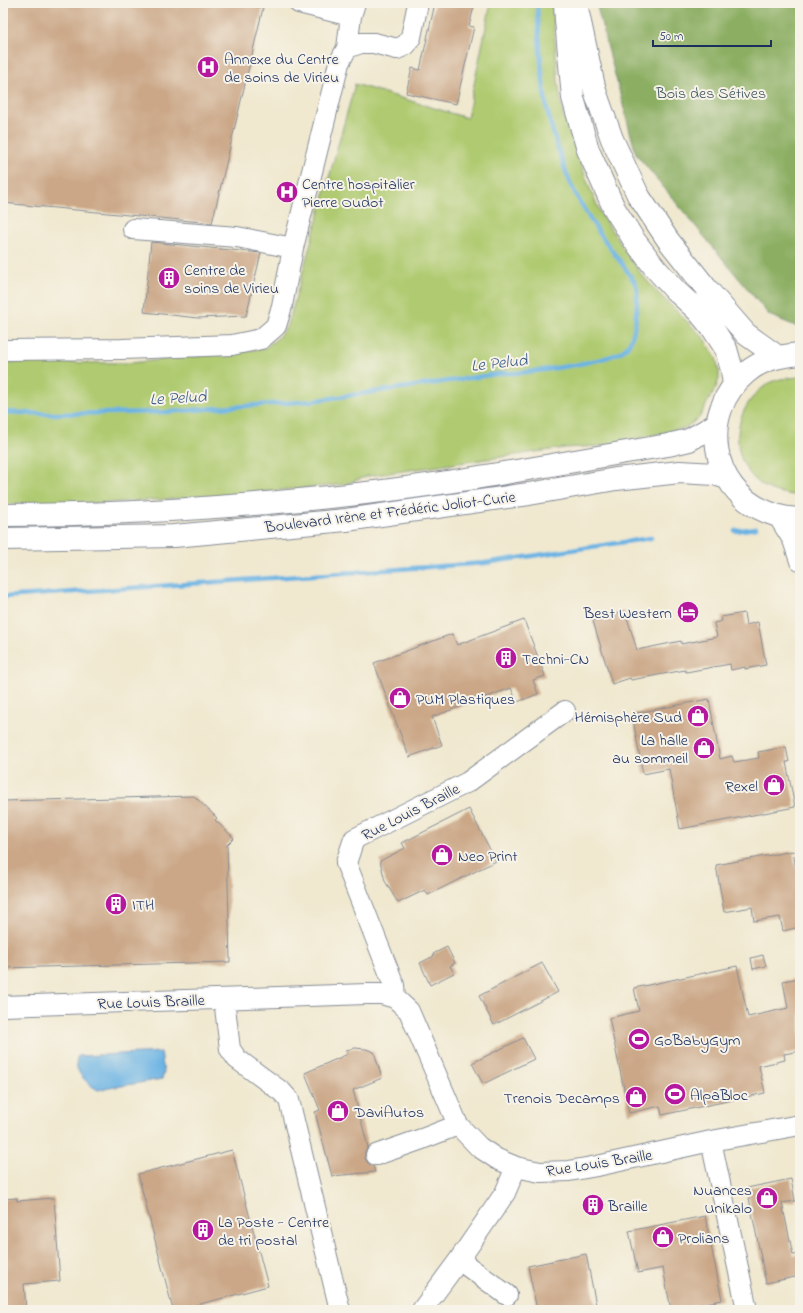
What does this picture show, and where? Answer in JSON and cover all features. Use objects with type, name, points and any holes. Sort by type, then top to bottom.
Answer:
[{"type":"main road","points":[[565,3],[573,98],[588,150],[614,208],[634,240],[670,285],[698,311],[713,329],[726,349],[732,370],[734,385]]},
{"type":"main road","points":[[576,3],[595,91],[612,140],[638,195],[668,240],[746,334],[778,357]]},
{"type":"main road","points":[[800,354],[778,357],[762,363],[747,372],[734,385],[723,403],[717,424],[716,443],[718,455],[727,478],[740,495],[758,508],[778,516],[800,518]]},
{"type":"main road","name":"Boulevard Irène et Frédéric Joliot-Curie","points":[[3,515],[168,511],[340,496],[431,484],[668,445],[690,440],[717,424]]},
{"type":"main road","name":"Boulevard Irène et Frédéric Joliot-Curie","points":[[3,539],[174,536],[346,520],[529,494],[616,479],[680,472],[714,474],[727,478]]},
{"type":"street","points":[[3,350],[122,349],[232,345],[261,339],[276,326],[282,306],[293,248],[339,63],[347,48],[353,10],[299,3]]},
{"type":"street","points":[[347,48],[361,43],[374,43],[398,48],[406,45],[411,37],[418,3]]},
{"type":"street","points":[[133,229],[237,237],[293,248]]},
{"type":"street","points":[[778,516],[794,540],[800,561]]},
{"type":"street","name":"Rue Louis Braille","points":[[395,998],[394,985],[346,863],[354,839],[468,782],[565,711]]},
{"type":"street","name":"Rue Louis Braille","points":[[3,1006],[367,994],[381,994],[395,998],[410,1011],[458,1125],[479,1147],[497,1159],[516,1168],[540,1172],[568,1171],[597,1166],[711,1141],[800,1125]]},
{"type":"street","points":[[224,999],[230,1049],[237,1059],[282,1092],[289,1100],[340,1310]]},
{"type":"street","points":[[376,1154],[458,1125]]},
{"type":"street","points":[[711,1141],[746,1306]]},
{"type":"street","points":[[422,1310],[459,1260],[504,1192],[516,1168]]},
{"type":"street","points":[[459,1260],[507,1295]]},
{"type":"green space","points":[[491,3],[552,3],[558,81],[563,115],[590,189],[602,216],[641,274],[656,291],[703,337],[716,358],[719,379],[699,418],[685,428],[599,446],[564,448],[368,476],[346,484],[220,496],[104,503],[3,504],[3,362],[130,363],[265,348],[278,338],[288,325],[355,84],[467,118]]},
{"type":"green space","name":"Bois des Sétives","points":[[596,3],[800,3],[800,328],[769,315],[636,154]]},
{"type":"green space","points":[[800,377],[800,496],[771,490],[762,485],[750,474],[743,462],[739,448],[738,433],[741,419],[747,406],[756,394],[768,384],[775,381]]},
{"type":"water","points":[[161,1052],[164,1073],[162,1079],[98,1090],[81,1076],[78,1071],[76,1061],[78,1056]]},
{"type":"building","points":[[3,3],[241,3],[263,8],[212,223],[3,203]]},
{"type":"building","points":[[435,3],[475,3],[469,26],[474,27],[456,104],[406,93],[412,68],[420,70]]},
{"type":"building","name":"Centre de soins de Virieu","points":[[151,242],[261,253],[246,316],[198,318],[144,312]]},
{"type":"building","points":[[625,611],[637,650],[681,641],[681,644],[717,637],[714,623],[722,621],[721,617],[744,613],[746,625],[758,622],[766,665],[731,670],[730,664],[686,672],[685,670],[631,680],[630,678],[612,684],[593,621]]},
{"type":"building","points":[[524,620],[545,676],[533,680],[538,694],[517,702],[511,688],[432,717],[442,745],[409,757],[374,663],[452,634],[457,645]]},
{"type":"building","points":[[709,699],[720,759],[732,756],[734,762],[759,758],[758,752],[786,747],[789,762],[786,762],[795,807],[680,829],[669,769],[643,774],[632,714]]},
{"type":"building","name":"ITH","points":[[194,796],[217,818],[215,820],[234,838],[227,845],[230,962],[3,968],[3,801]]},
{"type":"building","name":"Neo Print","points":[[469,809],[496,861],[428,895],[425,890],[398,903],[385,881],[380,861],[405,848],[402,843]]},
{"type":"building","points":[[793,851],[796,869],[800,869],[800,927],[783,931],[780,917],[754,921],[752,907],[724,912],[716,865]]},
{"type":"building","points":[[447,947],[455,963],[450,966],[454,973],[430,985],[420,963]]},
{"type":"building","points":[[763,955],[766,966],[753,969],[751,958]]},
{"type":"building","points":[[542,963],[558,992],[494,1025],[479,996]]},
{"type":"building","points":[[737,966],[748,1017],[788,1008],[783,981],[800,978],[800,1051],[784,1054],[785,1060],[759,1066],[765,1093],[662,1115],[660,1106],[629,1113],[609,1018],[639,1011],[634,988]]},
{"type":"building","points":[[523,1038],[534,1059],[483,1084],[472,1063]]},
{"type":"building","name":"DaviAutos","points":[[355,1048],[366,1049],[374,1052],[382,1078],[353,1090],[368,1147],[365,1152],[365,1158],[368,1163],[373,1166],[375,1172],[332,1176],[315,1112],[320,1110],[305,1073],[348,1054],[346,1050]]},
{"type":"building","name":"La Poste - Centre de tri postal","points":[[232,1150],[268,1286],[178,1310],[173,1310],[138,1174]]},
{"type":"building","points":[[791,1179],[795,1201],[782,1203],[793,1255],[800,1254],[800,1276],[766,1283],[747,1188]]},
{"type":"building","points":[[17,1198],[17,1201],[54,1198],[60,1281],[24,1284],[26,1310],[3,1310],[3,1199]]},
{"type":"building","points":[[705,1216],[722,1300],[671,1310],[663,1268],[638,1273],[629,1231]]},
{"type":"building","points":[[586,1254],[597,1310],[537,1310],[528,1266]]},
{"type":"waterway","name":"Le Pelud","points":[[3,412],[51,414],[167,412],[311,401],[504,373],[530,372],[586,363],[617,354],[625,349],[630,342],[635,327],[637,297],[636,286],[586,213],[571,185],[557,146],[551,127],[543,85],[537,3]]},
{"type":"waterway","points":[[735,531],[756,528]]},
{"type":"waterway","name":"Le Pelud","points":[[3,597],[485,563],[651,538]]},
{"type":"place","name":"Annexe du Centre de soins de Virieu","points":[[208,67]]},
{"type":"place","name":"Centre hospitalier Pierre Oudot","points":[[287,192]]},
{"type":"place","name":"Centre de soins de Virieu","points":[[169,278]]},
{"type":"place","name":"Best Western","points":[[688,612]]},
{"type":"place","name":"Techni-CN","points":[[506,658]]},
{"type":"place","name":"PUM Plastiques","points":[[400,698]]},
{"type":"place","name":"Hémisphère Sud","points":[[698,716]]},
{"type":"place","name":"La halle au sommeil","points":[[704,748]]},
{"type":"place","name":"Rexel","points":[[774,785]]},
{"type":"place","name":"Neo Print","points":[[442,855]]},
{"type":"place","name":"ITH","points":[[116,904]]},
{"type":"place","name":"GoBabyGym","points":[[639,1039]]},
{"type":"place","name":"AlpaBloc","points":[[675,1094]]},
{"type":"place","name":"Trenois Decamps","points":[[636,1097]]},
{"type":"place","name":"DaviAutos","points":[[338,1111]]},
{"type":"place","name":"Nuances Unikalo","points":[[767,1198]]},
{"type":"place","name":"Braille","points":[[593,1205]]},
{"type":"place","name":"La Poste - Centre de tri postal","points":[[203,1230]]},
{"type":"place","name":"Prolians","points":[[663,1237]]}]
